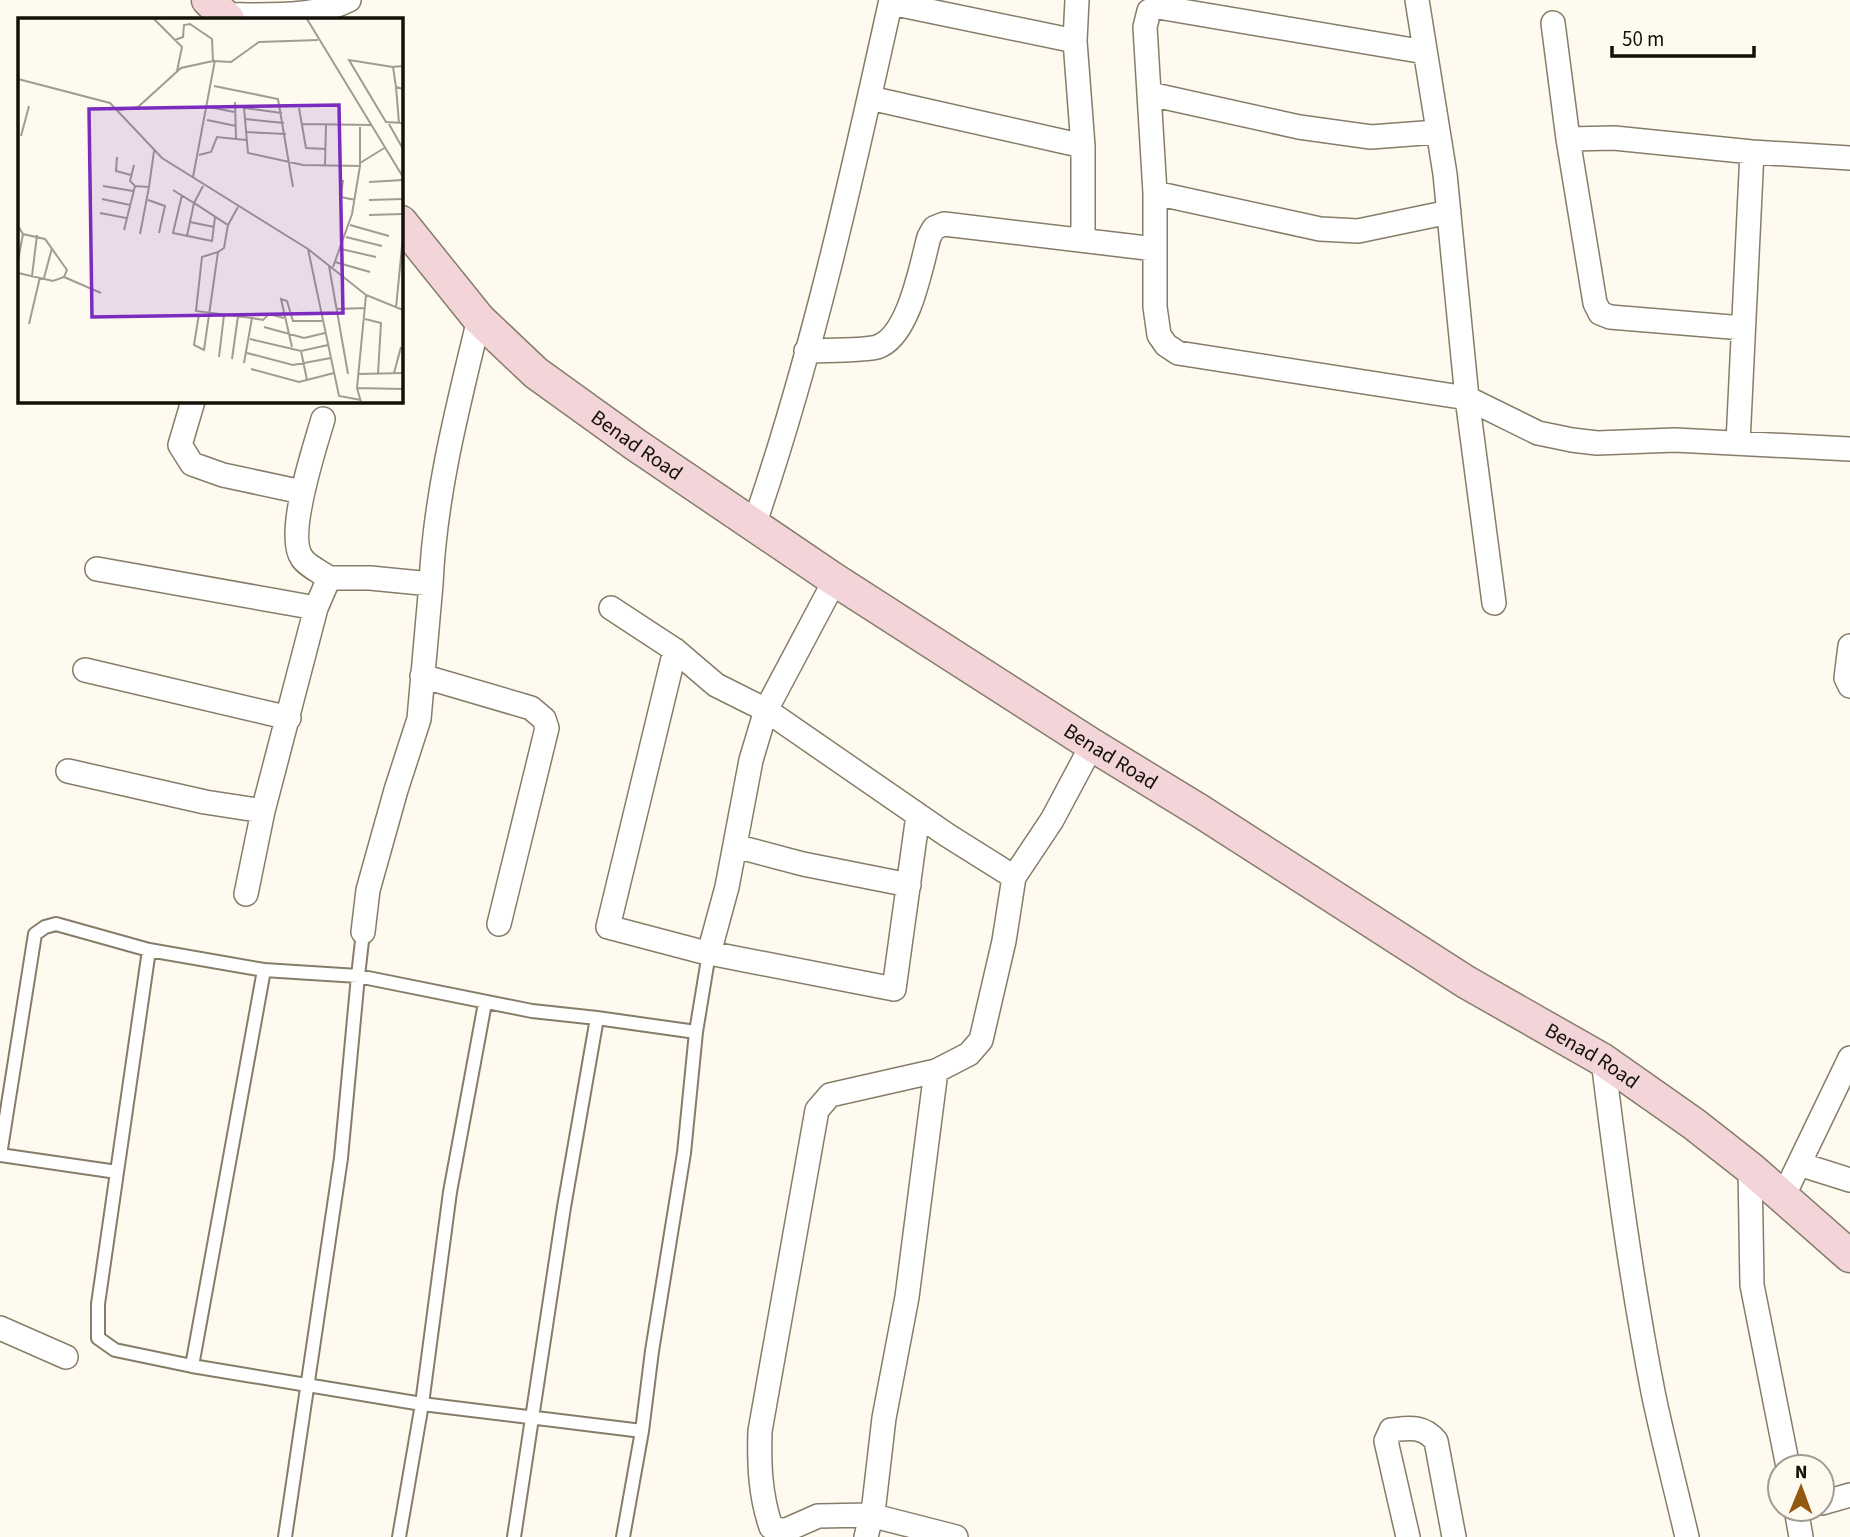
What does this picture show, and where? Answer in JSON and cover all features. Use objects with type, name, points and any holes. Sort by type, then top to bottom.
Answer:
[{"type":"main road","name":"Benad Road","points":[[402,223],[479,319],[536,373],[636,445],[835,580],[1092,745],[1466,982],[1603,1060],[1694,1124],[1750,1168],[1850,1256]]},
{"type":"street","points":[[220,11],[294,14],[323,9],[349,0]]},
{"type":"street","points":[[1077,0],[1075,41],[1083,145],[1083,240]]},
{"type":"street","points":[[1417,0],[1445,174],[1467,398],[1494,603]]},
{"type":"street","points":[[754,525],[785,435],[842,217],[891,2],[1075,41]]},
{"type":"street","points":[[1424,52],[1158,7],[1149,10],[1146,19],[1156,193],[1156,307],[1160,335],[1166,345],[1178,354],[1467,398],[1538,433],[1572,440],[1597,443],[1675,440],[1850,449]]},
{"type":"street","points":[[1553,23],[1568,139],[1595,303],[1600,313],[1609,317],[1743,328]]},
{"type":"street","points":[[1150,94],[1299,127],[1371,137],[1437,132]]},
{"type":"street","points":[[870,98],[1083,145]]},
{"type":"street","points":[[1568,139],[1614,138],[1752,152],[1850,158]]},
{"type":"street","points":[[1738,443],[1752,152]]},
{"type":"street","points":[[1156,193],[1320,229],[1358,231],[1448,212]]},
{"type":"street","points":[[806,351],[878,347],[894,336],[906,316],[929,237],[934,228],[944,224],[1155,249]]},
{"type":"street","points":[[363,932],[368,890],[419,719],[432,584],[433,540],[452,430],[479,319]]},
{"type":"street","points":[[193,402],[180,445],[192,464],[223,475],[302,492]]},
{"type":"street","points":[[323,419],[302,492],[296,540],[302,558],[329,578],[370,578],[432,584]]},
{"type":"street","points":[[97,569],[316,608]]},
{"type":"street","points":[[246,894],[263,811],[316,608],[329,578]]},
{"type":"street","points":[[709,953],[735,846],[751,760],[766,710],[835,580]]},
{"type":"street","points":[[611,608],[676,650],[716,685],[766,710],[918,815],[1014,877]]},
{"type":"street","points":[[1850,646],[1846,678],[1850,686]]},
{"type":"street","points":[[676,650],[608,927],[709,953],[894,989],[918,815]]},
{"type":"street","points":[[86,670],[289,718]]},
{"type":"street","points":[[422,676],[531,708],[544,719],[547,728],[499,924]]},
{"type":"street","points":[[956,1537],[868,1526],[818,1516],[783,1534],[771,1527],[765,1508],[759,1467],[760,1431],[817,1110],[830,1095],[936,1071],[969,1054],[981,1041],[1004,941],[1014,877],[1052,820],[1092,745]]},
{"type":"street","points":[[68,771],[205,802],[263,811]]},
{"type":"street","points":[[735,846],[909,885]]},
{"type":"street","points":[[1603,1060],[1638,1311],[1687,1537]]},
{"type":"street","points":[[1783,1196],[1849,1065]]},
{"type":"street","points":[[868,1526],[874,1504],[884,1418],[909,1285],[936,1071]]},
{"type":"street","points":[[1799,1164],[1850,1180]]},
{"type":"street","points":[[1750,1168],[1752,1284],[1785,1453]]},
{"type":"street","points":[[0,1328],[66,1357]]},
{"type":"street","points":[[1408,1537],[1386,1441],[1391,1430],[1415,1428],[1424,1430],[1436,1441],[1454,1537]]},
{"type":"lane","points":[[117,1172],[0,1155],[36,934],[45,926],[56,924],[149,950],[264,970],[358,976],[531,1011],[696,1032]]},
{"type":"lane","points":[[285,1537],[341,1157],[363,932]]},
{"type":"lane","points":[[149,950],[97,1304],[98,1338],[115,1350],[192,1366],[422,1404],[642,1431]]},
{"type":"lane","points":[[623,1537],[642,1431],[684,1153],[696,1032],[709,953]]},
{"type":"lane","points":[[192,1366],[264,970]]},
{"type":"lane","points":[[399,1537],[422,1404],[450,1192],[485,1003]]},
{"type":"lane","points":[[514,1537],[564,1207],[597,1018]]}]
